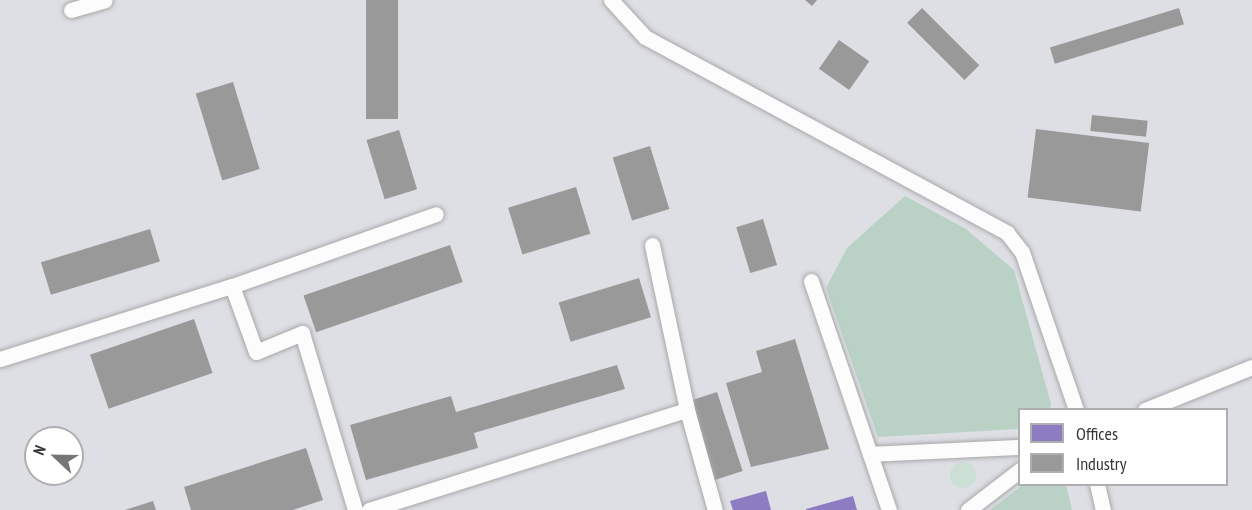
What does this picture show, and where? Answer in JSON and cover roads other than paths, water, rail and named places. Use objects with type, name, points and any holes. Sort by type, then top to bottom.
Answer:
[{"type":"street","points":[[71,10],[105,0]]},
{"type":"street","points":[[611,0],[645,37],[1007,233],[1022,252],[1075,408]]},
{"type":"street","points":[[0,359],[232,286],[436,214]]},
{"type":"street","points":[[652,245],[687,410],[715,510]]},
{"type":"street","points":[[811,281],[889,510]]},
{"type":"street","points":[[232,286],[256,352],[302,333],[355,510]]},
{"type":"street","points":[[1150,408],[1252,367]]},
{"type":"street","points":[[369,510],[687,410]]},
{"type":"street","points":[[870,453],[1018,447]]},
{"type":"street","points":[[968,510],[1018,472]]},
{"type":"street","points":[[1097,486],[1103,510]]}]
